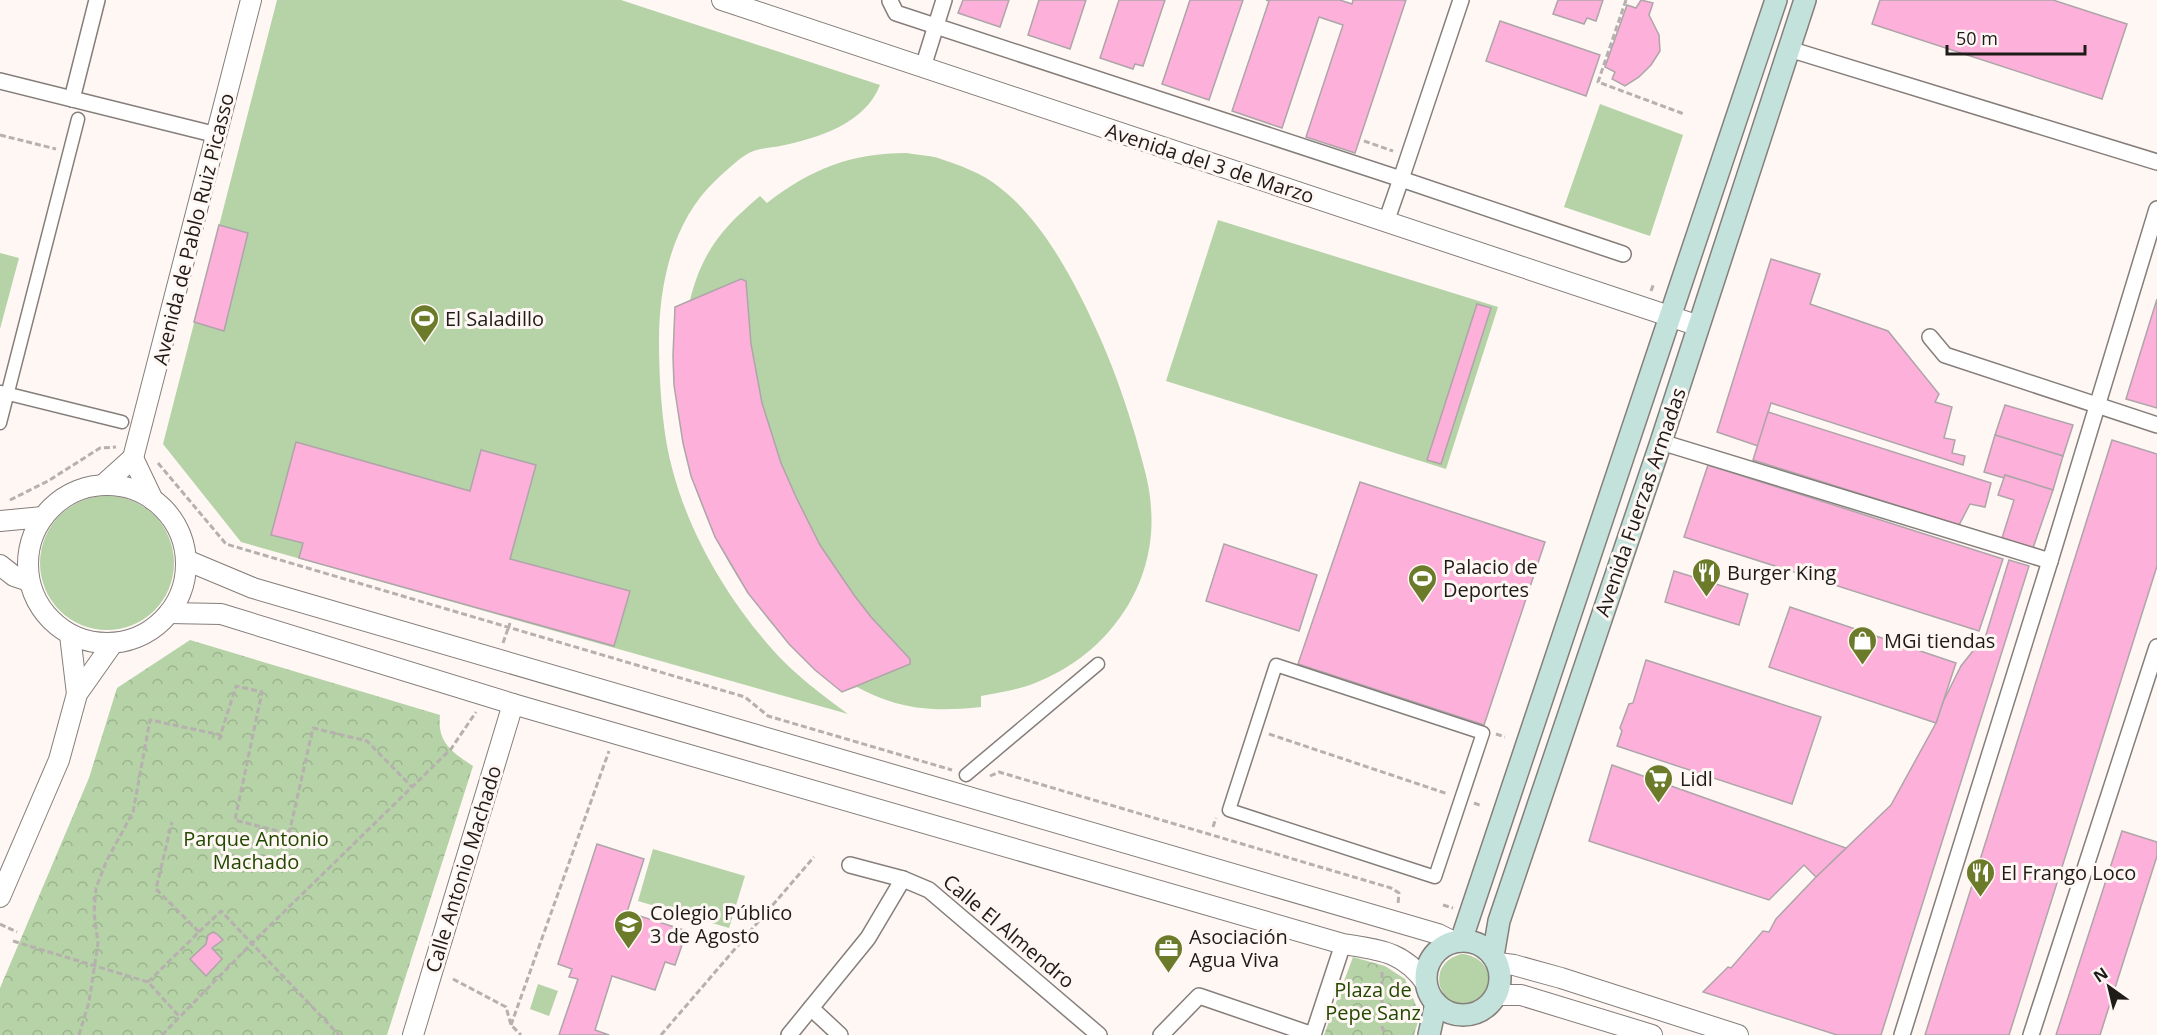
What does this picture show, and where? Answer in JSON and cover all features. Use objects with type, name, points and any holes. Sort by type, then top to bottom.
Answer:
[{"type":"main road","name":"Avenida Fuerzas Armadas","points":[[1457,942],[1671,316],[1776,0]]},
{"type":"main road","name":"Avenida Fuerzas Armadas","points":[[1495,960],[1499,921],[1661,442],[1805,0]]},
{"type":"main road","points":[[1763,39],[1789,49]]},
{"type":"main road","points":[[1457,942],[1479,944],[1495,960],[1501,979],[1497,995],[1486,1008],[1470,1015],[1448,1012],[1436,1003],[1430,994],[1426,983],[1427,969],[1442,948],[1457,942]]},
{"type":"main road","points":[[1429,1035],[1436,1003]]},
{"type":"main road","points":[[1459,1035],[1470,1015]]},
{"type":"street","points":[[72,99],[97,0]]},
{"type":"street","name":"Avenida de Pablo Ruiz Picasso","points":[[134,455],[251,0]]},
{"type":"street","name":"Avenida del 3 de Marzo","points":[[722,0],[1699,326]]},
{"type":"street","points":[[890,0],[896,13],[1623,254]]},
{"type":"street","points":[[922,67],[944,0]]},
{"type":"street","points":[[1386,222],[1461,0]]},
{"type":"street","points":[[1789,49],[2157,162]]},
{"type":"street","points":[[0,81],[217,135]]},
{"type":"street","points":[[0,423],[4,393],[78,119]]},
{"type":"street","points":[[1902,1035],[2157,209]]},
{"type":"street","points":[[1930,337],[1946,355],[2157,425]]},
{"type":"street","points":[[4,393],[122,422]]},
{"type":"street","points":[[1661,442],[2050,561]]},
{"type":"street","points":[[103,485],[134,455],[153,500]]},
{"type":"street","points":[[103,485],[121,486],[138,491],[153,500],[176,526],[183,542],[186,560],[179,596],[169,613],[144,633],[113,643],[91,642],[70,635],[51,621],[37,603],[29,581],[27,559],[32,537],[43,517],[60,500],[80,489],[103,485]]},
{"type":"street","points":[[1,512],[43,517]]},
{"type":"street","points":[[186,560],[253,588],[1438,934],[1457,942]]},
{"type":"street","points":[[0,565],[14,576],[29,581]]},
{"type":"street","points":[[169,613],[221,614],[513,704],[1343,944],[1385,952],[1406,961],[1416,969],[1426,983]]},
{"type":"street","points":[[70,635],[77,694]]},
{"type":"street","points":[[0,897],[58,760],[77,694],[113,643]]},
{"type":"street","points":[[2031,1035],[2157,647]]},
{"type":"street","points":[[966,775],[1098,664]]},
{"type":"street","points":[[1276,665],[1483,733],[1436,877],[1229,810],[1255,729],[1276,665]]},
{"type":"street","name":"Calle Antonio Machado","points":[[413,1035],[513,704]]},
{"type":"street","name":"Calle El Almendro","points":[[849,865],[903,879],[930,890],[1099,1035]]},
{"type":"street","points":[[789,1035],[868,938],[903,879]]},
{"type":"street","points":[[1161,1035],[1199,996],[1313,1035],[1343,944]]},
{"type":"street","points":[[1495,960],[1561,978],[1738,1035]]},
{"type":"street","points":[[1497,995],[1521,995],[1652,1035]]},
{"type":"street","points":[[811,1008],[840,1035]]},
{"type":"path","points":[[1626,0],[1598,82],[1684,114]]},
{"type":"path","points":[[0,135],[69,152]]},
{"type":"path","points":[[1,512],[100,448],[116,447],[134,455],[154,459],[226,544],[509,625],[745,697],[768,716],[966,775],[983,779],[999,772],[1391,888],[1397,890],[1400,897],[1393,921]]},
{"type":"path","points":[[501,650],[509,625]]},
{"type":"path","points":[[219,740],[236,686],[262,692],[235,820],[289,834],[313,728],[367,741],[412,787]]},
{"type":"path","points":[[162,1035],[252,943],[450,749],[478,709]]},
{"type":"path","points":[[79,1035],[89,1002],[98,943],[94,913],[96,888],[106,862],[133,812],[150,720],[221,735]]},
{"type":"path","points":[[1255,729],[1482,806]]},
{"type":"path","points":[[1494,733],[1505,737]]},
{"type":"path","points":[[511,1024],[612,743]]},
{"type":"path","points":[[1213,827],[1216,816]]},
{"type":"path","points":[[172,822],[156,889],[199,932]]},
{"type":"path","points":[[661,1035],[814,857]]},
{"type":"path","points":[[148,982],[221,911],[339,1035]]},
{"type":"path","points":[[0,924],[17,932]]},
{"type":"path","points":[[13,941],[148,982],[180,1017]]},
{"type":"path","points":[[1385,952],[1382,970],[1382,1027],[1386,1035]]},
{"type":"path","points":[[453,979],[506,1007],[511,1024],[521,1035]]},
{"type":"green space","name":"El Saladillo","points":[[277,0],[621,0],[880,85],[863,110],[839,127],[810,139],[752,151],[717,179],[689,213],[679,233],[666,275],[660,319],[660,378],[666,440],[672,469],[692,525],[719,578],[753,627],[789,667],[848,714],[241,542],[163,444]]},
{"type":"green space","points":[[1600,104],[1683,135],[1650,236],[1564,207]]},
{"type":"green space","points":[[907,153],[938,158],[985,178],[1016,201],[1045,237],[1082,299],[1111,364],[1136,438],[1150,499],[1151,536],[1146,562],[1137,588],[1108,633],[1089,651],[1042,680],[1020,688],[981,696],[981,707],[917,708],[888,701],[857,687],[842,692],[799,654],[763,613],[732,568],[708,521],[690,471],[679,419],[674,364],[675,307],[690,300],[707,254],[724,230],[760,196],[767,203],[800,181],[832,165],[868,156]]},
{"type":"green space","points":[[1218,220],[1498,307],[1446,469],[1166,381]]},
{"type":"green space","points":[[0,253],[19,258],[0,329]]},
{"type":"green space","points":[[107,496],[132,501],[154,516],[169,538],[174,563],[169,588],[154,610],[132,625],[107,630],[82,625],[60,610],[45,588],[40,563],[45,538],[60,516],[82,501]]},
{"type":"green space","name":"Parque Antonio Machado","points":[[190,640],[440,715],[441,733],[444,740],[453,751],[473,766],[387,1035],[0,1035],[0,988],[89,778],[117,688]]},
{"type":"green space","points":[[653,849],[745,876],[729,928],[638,901]]},
{"type":"green space","points":[[1462,954],[1478,960],[1486,968],[1489,979],[1487,988],[1480,997],[1472,1002],[1460,1004],[1451,1001],[1444,994],[1439,976],[1442,967],[1450,959]]},
{"type":"green space","name":"Plaza de Pepe Sanz","points":[[1353,957],[1385,966],[1405,979],[1420,1015],[1414,1035],[1324,1035]]},
{"type":"green space","points":[[538,984],[558,991],[549,1016],[530,1009]]},
{"type":"building","points":[[963,0],[1009,0],[1000,27],[958,13]]},
{"type":"building","points":[[1039,0],[1086,0],[1070,49],[1028,35]]},
{"type":"building","points":[[1119,0],[1165,0],[1143,66],[1135,64],[1133,69],[1100,58]]},
{"type":"building","points":[[1190,0],[1243,0],[1209,100],[1162,84]]},
{"type":"building","points":[[1266,0],[1340,0],[1352,4],[1353,0],[1406,0],[1355,153],[1306,137],[1343,25],[1319,17],[1282,128],[1232,111],[1269,1]]},
{"type":"building","points":[[1558,0],[1603,0],[1596,21],[1587,18],[1584,24],[1553,14]]},
{"type":"building","points":[[1641,0],[1653,3],[1649,15],[1659,35],[1660,51],[1639,77],[1625,86],[1612,79],[1615,72],[1605,67],[1627,5],[1636,8]]},
{"type":"building","points":[[1880,0],[2053,0],[2127,24],[2102,99],[1872,24]]},
{"type":"building","points":[[1500,21],[1600,55],[1586,96],[1486,61]]},
{"type":"building","points":[[219,225],[248,233],[224,331],[194,322]]},
{"type":"building","points":[[1771,259],[1820,274],[1810,304],[1888,331],[1939,394],[1935,402],[1952,407],[1944,438],[1955,440],[1952,453],[1965,456],[1963,465],[1771,403],[1758,446],[1717,432]]},
{"type":"building","points":[[741,279],[746,281],[751,344],[762,403],[781,463],[796,497],[820,545],[854,595],[910,659],[910,664],[842,692],[815,670],[789,644],[748,593],[715,537],[691,476],[683,443],[674,385],[675,307]]},
{"type":"building","points":[[2157,299],[2157,408],[2126,399]]},
{"type":"building","points":[[1477,304],[1491,308],[1441,464],[1427,460]]},
{"type":"building","points":[[2005,405],[2073,425],[2063,456],[1995,435]]},
{"type":"building","points":[[1768,412],[1991,483],[1985,507],[1970,504],[1959,525],[1753,460]]},
{"type":"building","points":[[1995,435],[2063,456],[2053,490],[2005,475],[2004,478],[1984,472]]},
{"type":"building","points":[[2112,440],[2157,454],[2157,566],[2009,1035],[1925,1035]]},
{"type":"building","points":[[296,442],[470,491],[481,450],[536,465],[510,559],[630,591],[614,646],[299,558],[303,543],[271,535]]},
{"type":"building","points":[[1708,465],[2003,559],[1979,631],[1684,537]]},
{"type":"building","points":[[2005,475],[2053,490],[2033,548],[2002,538],[2014,500],[1998,495]]},
{"type":"building","name":"Palacio de Deportes","points":[[1360,482],[1545,542],[1484,725],[1298,664]]},
{"type":"building","points":[[1224,544],[1317,575],[1299,631],[1206,601]]},
{"type":"building","points":[[2009,560],[2029,566],[1881,1035],[1837,1035],[1703,992],[1728,967],[1731,968],[1763,931],[1769,932],[1776,919],[1816,877],[1891,805],[1936,723],[1943,702],[1961,666],[1976,647],[1982,648]]},
{"type":"building","name":"Burger King","points":[[1674,571],[1748,594],[1739,625],[1665,602]]},
{"type":"building","name":"MGi tiendas","points":[[1790,607],[1956,663],[1936,723],[1769,667]]},
{"type":"building","points":[[1646,660],[1821,717],[1792,804],[1617,746],[1622,731],[1620,728],[1629,704],[1633,703]]},
{"type":"building","name":"Lidl","points":[[1612,765],[1846,848],[1816,877],[1804,865],[1769,900],[1589,841]]},
{"type":"building","points":[[2122,831],[2157,842],[2157,856],[2100,1035],[2056,1035]]},
{"type":"building","points":[[597,844],[644,859],[627,912],[687,931],[675,965],[665,962],[655,990],[612,976],[595,1030],[609,1035],[559,1035],[578,979],[569,977],[572,969],[558,964]]},
{"type":"building","points":[[213,932],[223,940],[212,948],[222,959],[206,976],[190,959],[206,944],[208,935]]},
{"type":"place","name":"El Saladillo","points":[[424,344]]},
{"type":"place","name":"Burger King","points":[[1706,598]]},
{"type":"place","name":"Palacio de Deportes","points":[[1422,604]]},
{"type":"place","name":"MGi tiendas","points":[[1863,666]]},
{"type":"place","name":"Lidl","points":[[1659,804]]},
{"type":"place","name":"El Frango Loco","points":[[1980,898]]},
{"type":"place","name":"Colegio Público 3 de Agosto","points":[[629,950]]},
{"type":"place","name":"Asociación Agua Viva","points":[[1168,974]]}]
